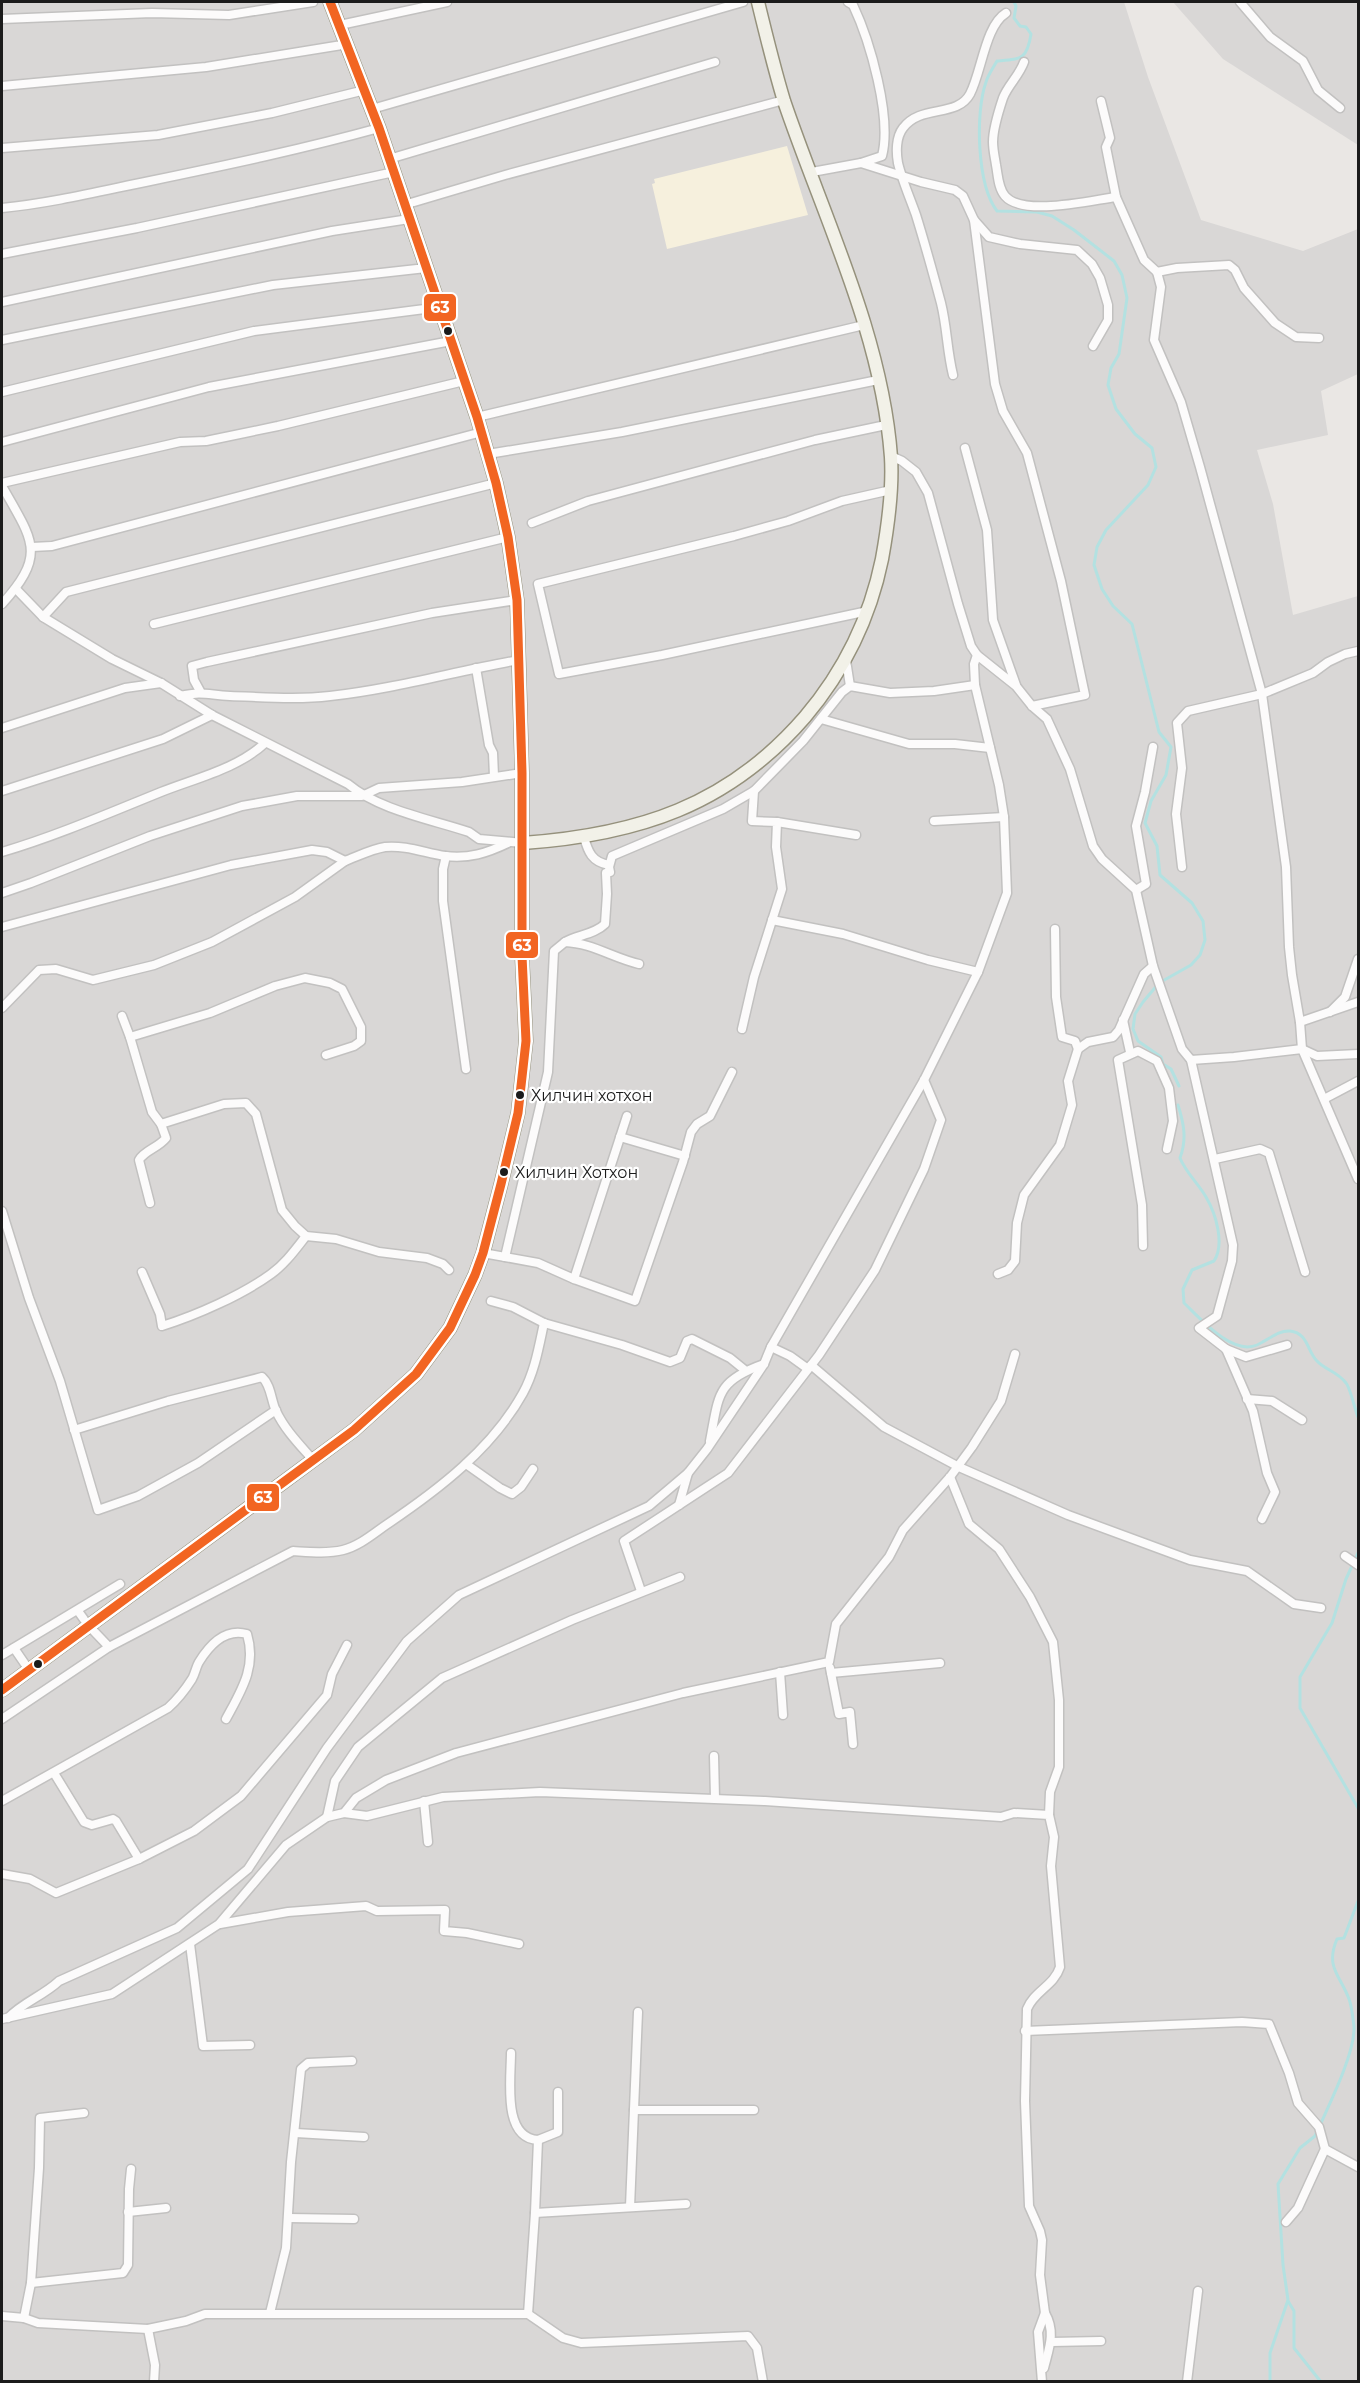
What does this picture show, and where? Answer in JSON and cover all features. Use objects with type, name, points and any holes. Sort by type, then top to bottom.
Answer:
[{"type":"main road","points":[[2,1690],[370,1418],[416,1374],[450,1328],[483,1253],[518,1113],[526,1041],[522,956],[522,773],[517,600],[508,537],[482,432],[372,109],[330,2]]},
{"type":"main road","points":[[523,843],[584,837],[622,830],[666,816],[703,799],[736,779],[792,732],[822,697],[846,660],[868,611],[885,542],[891,490],[891,456],[878,380],[864,325],[812,172],[784,100],[758,2]]},
{"type":"street","points":[[2,19],[152,12],[229,15],[313,2]]},
{"type":"street","points":[[340,25],[447,2]]},
{"type":"street","points":[[372,109],[743,2]]},
{"type":"street","points":[[812,172],[861,163],[882,156],[885,146],[884,115],[869,45],[853,5],[848,2]]},
{"type":"street","points":[[1240,2],[1270,37],[1303,61],[1318,90],[1340,108]]},
{"type":"street","points":[[953,375],[941,305],[903,177],[897,147],[902,129],[913,118],[929,111],[948,109],[963,104],[979,72],[990,34],[998,19],[1006,13]]},
{"type":"street","points":[[2,86],[206,67],[348,44]]},
{"type":"street","points":[[389,159],[715,62]]},
{"type":"street","points":[[1024,62],[1004,96],[993,142],[1000,188],[1004,195],[1012,202],[1026,205],[1059,206],[1116,197]]},
{"type":"street","points":[[2,148],[158,135],[272,113],[365,90]]},
{"type":"street","points":[[404,205],[505,175],[784,100]]},
{"type":"street","points":[[1101,101],[1110,138],[1106,147],[1116,197],[1144,260],[1157,272],[1161,287],[1154,340],[1181,402],[1262,694],[1286,867],[1291,966],[1302,1049],[1359,1179]]},
{"type":"street","points":[[2,208],[31,205],[320,145],[379,129]]},
{"type":"street","points":[[861,163],[903,177],[955,190],[963,196],[974,220],[989,237],[1020,244],[1077,250],[1092,264],[1100,278],[1108,305],[1108,320],[1093,346]]},
{"type":"street","points":[[2,254],[137,228],[394,172]]},
{"type":"street","points":[[2,302],[332,231],[409,219]]},
{"type":"street","points":[[974,220],[995,384],[1003,411],[1027,453],[1047,520],[1085,695],[1032,706]]},
{"type":"street","points":[[1157,272],[1177,268],[1229,266],[1235,270],[1244,288],[1275,323],[1296,337],[1319,338]]},
{"type":"street","points":[[2,340],[273,285],[426,268]]},
{"type":"street","points":[[2,392],[254,331],[440,307]]},
{"type":"street","points":[[477,417],[864,325]]},
{"type":"street","points":[[2,441],[209,387],[451,341]]},
{"type":"street","points":[[489,454],[622,432],[878,380]]},
{"type":"street","points":[[2,604],[16,589],[29,568],[32,547],[2,485],[180,442],[206,441],[278,426],[464,381]]},
{"type":"street","points":[[532,523],[588,501],[815,440],[886,425]]},
{"type":"street","points":[[32,547],[52,546],[482,432]]},
{"type":"street","points":[[965,448],[987,530],[993,620],[1016,686]]},
{"type":"street","points":[[891,456],[916,472],[925,487],[971,646],[977,655],[1016,686],[1032,706],[1047,719],[1070,770],[1093,846],[1102,860],[1136,890],[1154,970],[1182,1049],[1191,1060],[1233,1245],[1232,1261],[1217,1316],[1199,1328],[1226,1349],[1246,1357],[1287,1345]]},
{"type":"street","points":[[43,617],[66,592],[496,483]]},
{"type":"street","points":[[868,611],[662,655],[559,674],[538,584],[735,536],[788,521],[842,501],[891,490]]},
{"type":"street","points":[[154,624],[508,537]]},
{"type":"street","points":[[16,589],[43,617],[112,659],[161,683],[212,715],[348,784],[362,796],[470,832],[480,839],[523,843]]},
{"type":"street","points":[[200,691],[194,680],[192,666],[432,613],[517,600]]},
{"type":"street","points":[[1182,867],[1176,814],[1182,768],[1177,723],[1180,717],[1188,711],[1262,694],[1313,673],[1328,662],[1345,654],[1359,651]]},
{"type":"street","points":[[5,2018],[59,1981],[177,1928],[248,1869],[327,1748],[406,1641],[459,1595],[649,1506],[688,1473],[710,1444],[764,1364],[771,1347],[924,1080],[978,972],[1007,893],[1004,817],[999,785],[975,685],[977,655]]},
{"type":"street","points":[[180,696],[200,691],[225,696],[290,698],[330,696],[519,660]]},
{"type":"street","points":[[846,660],[850,686]]},
{"type":"street","points":[[476,668],[489,745],[493,753],[494,776]]},
{"type":"street","points":[[2,728],[125,688],[161,683]]},
{"type":"street","points":[[505,1257],[548,1072],[554,951],[576,936],[599,930],[605,924],[604,915],[608,894],[606,873],[610,872],[609,865],[612,856],[723,809],[754,791],[821,719],[842,692],[850,686],[890,693],[934,691],[975,685]]},
{"type":"street","points":[[2,791],[163,739],[212,715]]},
{"type":"street","points":[[821,719],[909,744],[955,744],[990,748]]},
{"type":"street","points":[[2,852],[49,837],[219,771],[256,751],[265,742]]},
{"type":"street","points":[[1136,890],[1146,884],[1136,826],[1153,747]]},
{"type":"street","points":[[2,893],[150,836],[242,806],[297,796],[362,796],[379,788],[462,782],[522,773]]},
{"type":"street","points":[[754,791],[752,821],[777,822],[856,835]]},
{"type":"street","points":[[934,821],[1004,817]]},
{"type":"street","points":[[742,1029],[754,977],[782,889],[776,847],[777,822]]},
{"type":"street","points":[[584,837],[589,855],[599,863],[609,865]]},
{"type":"street","points":[[2,1008],[39,970],[56,969],[93,980],[154,965],[212,942],[295,897],[345,861],[383,847],[406,848],[446,856],[485,854],[510,842]]},
{"type":"street","points":[[2,927],[231,865],[312,850],[327,852],[345,861]]},
{"type":"street","points":[[446,856],[443,869],[443,901],[466,1069]]},
{"type":"street","points":[[772,921],[843,934],[928,960],[978,972]]},
{"type":"street","points":[[1055,929],[1056,997],[1062,1037],[1075,1041],[1078,1049]]},
{"type":"street","points":[[566,942],[579,942],[618,959],[639,964]]},
{"type":"street","points":[[1330,1012],[1345,997],[1359,959]]},
{"type":"street","points":[[998,1274],[1008,1270],[1016,1261],[1017,1222],[1024,1195],[1060,1145],[1072,1105],[1068,1081],[1078,1049],[1088,1042],[1113,1037],[1144,974],[1154,970]]},
{"type":"street","points":[[130,1037],[210,1013],[275,986],[305,978],[330,983],[342,989],[361,1027],[361,1041],[354,1046],[326,1055]]},
{"type":"street","points":[[1300,1022],[1359,1002]]},
{"type":"street","points":[[122,1016],[152,1112],[161,1124],[166,1138],[152,1151],[142,1154],[139,1160],[150,1203]]},
{"type":"street","points":[[1123,1019],[1130,1053]]},
{"type":"street","points":[[1191,1060],[1302,1049],[1317,1056],[1359,1054]]},
{"type":"street","points":[[1143,1246],[1142,1205],[1118,1060],[1130,1053],[1138,1051],[1157,1062],[1169,1088],[1173,1121],[1167,1149]]},
{"type":"street","points":[[483,1253],[538,1263],[635,1301],[685,1156],[691,1132],[710,1116],[732,1072]]},
{"type":"street","points":[[641,1591],[624,1541],[728,1473],[810,1367],[849,1313],[875,1270],[924,1170],[941,1120],[924,1080]]},
{"type":"street","points":[[1324,1099],[1359,1081]]},
{"type":"street","points":[[161,1124],[224,1104],[246,1103],[256,1114],[282,1210],[306,1236],[336,1239],[379,1252],[427,1258],[443,1264],[449,1270]]},
{"type":"street","points":[[574,1279],[627,1116]]},
{"type":"street","points":[[620,1137],[685,1156]]},
{"type":"street","points":[[1215,1159],[1260,1149],[1269,1153],[1305,1272]]},
{"type":"street","points":[[2,1211],[29,1298],[60,1381],[98,1509],[138,1496],[198,1462],[276,1410]]},
{"type":"street","points":[[142,1272],[162,1326],[230,1297],[271,1274],[285,1262],[306,1236]]},
{"type":"street","points":[[491,1301],[513,1307],[544,1323],[622,1345],[670,1362],[680,1358],[687,1341],[692,1339],[730,1358],[746,1371]]},
{"type":"street","points":[[2,1719],[109,1647],[293,1551],[344,1550],[365,1540],[426,1498],[466,1464],[506,1418],[524,1391],[536,1358],[544,1323]]},
{"type":"street","points":[[771,1347],[810,1367],[884,1427],[958,1467],[1068,1515],[1190,1560],[1248,1571],[1294,1604],[1321,1608]]},
{"type":"street","points":[[1226,1349],[1253,1411],[1275,1492],[1262,1519]]},
{"type":"street","points":[[853,1744],[850,1712],[839,1714],[829,1662],[836,1624],[889,1557],[903,1530],[958,1467],[1001,1401],[1015,1354]]},
{"type":"street","points":[[710,1444],[719,1394],[729,1381],[764,1364]]},
{"type":"street","points":[[74,1430],[168,1401],[262,1377],[266,1380],[276,1410],[288,1430],[314,1460]]},
{"type":"street","points":[[1247,1399],[1272,1401],[1302,1420]]},
{"type":"street","points":[[466,1464],[512,1494],[521,1487],[533,1469]]},
{"type":"street","points":[[679,1505],[688,1473]]},
{"type":"street","points":[[950,1477],[969,1524],[999,1549],[1030,1597],[1053,1642],[1059,1700],[1059,1767],[1050,1792],[1048,1815],[1054,1837],[1051,1866],[1060,1967],[1056,1979],[1032,1998],[1027,2009],[1025,2031],[1024,2101],[1029,2206],[1040,2231],[1040,2275],[1046,2313],[1051,2323],[1052,2342],[1042,2378]]},
{"type":"street","points":[[1347,1557],[1358,1565]]},
{"type":"street","points":[[327,1817],[335,1781],[358,1747],[442,1678],[641,1591],[680,1577]]},
{"type":"street","points":[[2,1655],[120,1584]]},
{"type":"street","points":[[78,1611],[109,1647]]},
{"type":"street","points":[[2,1801],[168,1708],[180,1697],[194,1676],[198,1663],[209,1648],[224,1634],[237,1631],[247,1634],[250,1644],[250,1665],[245,1684],[226,1719]]},
{"type":"street","points":[[2,1874],[30,1879],[56,1893],[139,1859],[194,1832],[241,1796],[327,1695],[332,1674],[347,1645]]},
{"type":"street","points":[[14,1648],[29,1670]]},
{"type":"street","points":[[344,1813],[356,1798],[386,1780],[456,1753],[683,1693],[829,1662]]},
{"type":"street","points":[[831,1673],[940,1663]]},
{"type":"street","points":[[780,1672],[783,1715]]},
{"type":"street","points":[[714,1756],[715,1798]]},
{"type":"street","points":[[54,1773],[84,1822],[92,1826],[113,1819],[116,1821],[139,1859]]},
{"type":"street","points":[[5,2018],[112,1994],[219,1924],[286,1845],[327,1817],[344,1813],[367,1816],[443,1797],[540,1792],[715,1798],[1001,1817],[1014,1814],[1048,1815]]},
{"type":"street","points":[[424,1801],[428,1842]]},
{"type":"street","points":[[219,1924],[288,1912],[366,1906],[377,1911],[445,1910],[444,1931],[467,1933],[519,1944]]},
{"type":"street","points":[[190,1944],[203,2046],[250,2045]]},
{"type":"street","points":[[630,2207],[638,2012]]},
{"type":"street","points":[[1025,2031],[1242,2022],[1269,2024],[1289,2073],[1298,2103],[1319,2127],[1325,2149],[1298,2208],[1286,2222]]},
{"type":"street","points":[[511,2053],[512,2117],[519,2132],[529,2139],[538,2140],[558,2132],[558,2092]]},
{"type":"street","points":[[270,2313],[286,2248],[291,2162],[296,2133],[301,2069],[308,2063],[352,2061]]},
{"type":"street","points":[[634,2110],[754,2110]]},
{"type":"street","points":[[24,2318],[31,2283],[40,2118],[84,2113]]},
{"type":"street","points":[[296,2133],[364,2137]]},
{"type":"street","points":[[528,2314],[536,2213],[538,2140]]},
{"type":"street","points":[[1325,2149],[1359,2167]]},
{"type":"street","points":[[31,2283],[123,2273],[128,2265],[131,2169]]},
{"type":"street","points":[[536,2213],[686,2204]]},
{"type":"street","points":[[128,2212],[166,2208]]},
{"type":"street","points":[[289,2218],[354,2220]]},
{"type":"street","points":[[1187,2382],[1198,2291]]},
{"type":"street","points":[[1042,2378],[1038,2332],[1046,2313]]},
{"type":"street","points":[[2,2316],[24,2318],[38,2323],[148,2329],[206,2314],[528,2314],[563,2338],[581,2343],[748,2336],[757,2348],[763,2382]]},
{"type":"street","points":[[148,2329],[155,2365],[154,2382]]},
{"type":"street","points":[[1052,2342],[1101,2341]]},
{"type":"shaded area","points":[[2,2],[1124,2],[1148,77],[1201,220],[1303,251],[1358,229],[1358,374],[1321,391],[1328,435],[1257,450],[1273,504],[1293,615],[1358,596],[1358,2381],[2,2382]]},
{"type":"shaded area","points":[[1173,2],[1358,2],[1358,145],[1223,59]]},
{"type":"shaded area","points":[[787,146],[808,215],[667,249],[652,184],[655,183],[654,179]]},
{"type":"waterway","points":[[1014,2],[1016,6],[1014,18],[1031,34],[1027,49],[1022,56],[1012,60],[997,61],[989,74],[982,95],[979,130],[985,184],[997,211],[1037,212],[1052,216],[1114,261],[1122,275],[1127,298],[1119,354],[1111,368],[1108,385],[1116,409],[1135,434],[1152,448],[1156,467],[1148,485],[1106,530],[1097,547],[1094,565],[1102,589],[1113,606],[1132,624],[1159,732],[1171,747],[1166,775],[1151,801],[1145,823],[1157,846],[1160,875],[1192,903],[1203,921],[1205,940],[1200,955],[1191,965],[1159,983],[1135,1014],[1133,1029],[1138,1041],[1161,1057],[1163,1064],[1171,1069],[1179,1086]]},
{"type":"waterway","points":[[1178,1105],[1184,1132],[1180,1158],[1210,1204],[1219,1238],[1214,1261],[1192,1270],[1183,1289],[1184,1303],[1217,1334],[1237,1345],[1247,1347],[1257,1345],[1286,1331],[1296,1332],[1304,1339],[1317,1361],[1346,1383],[1358,1417]]},
{"type":"waterway","points":[[1358,1553],[1346,1579],[1332,1623],[1300,1677],[1300,1708],[1358,1808]]},
{"type":"waterway","points":[[1320,2125],[1342,2076],[1351,2049],[1354,2027],[1350,2002],[1335,1970],[1333,1957],[1337,1939],[1344,1938],[1358,1901]]},
{"type":"waterway","points":[[1270,2382],[1270,2353],[1288,2300],[1283,2265],[1278,2184],[1300,2148],[1315,2136],[1317,2131]]},
{"type":"waterway","points":[[1288,2301],[1294,2311],[1294,2348],[1321,2382]]},
{"type":"transit line","name":"63","points":[[2,1690],[354,1430],[416,1374],[450,1328],[475,1275],[483,1253],[518,1113],[526,1041],[522,956],[522,773],[517,600],[508,537],[496,483],[477,417],[379,128],[330,2]]},
{"type":"place","name":"Хилчин хотхон","points":[[520,1095]]},
{"type":"place","name":"Хилчин Хотхон","points":[[504,1172]]}]
